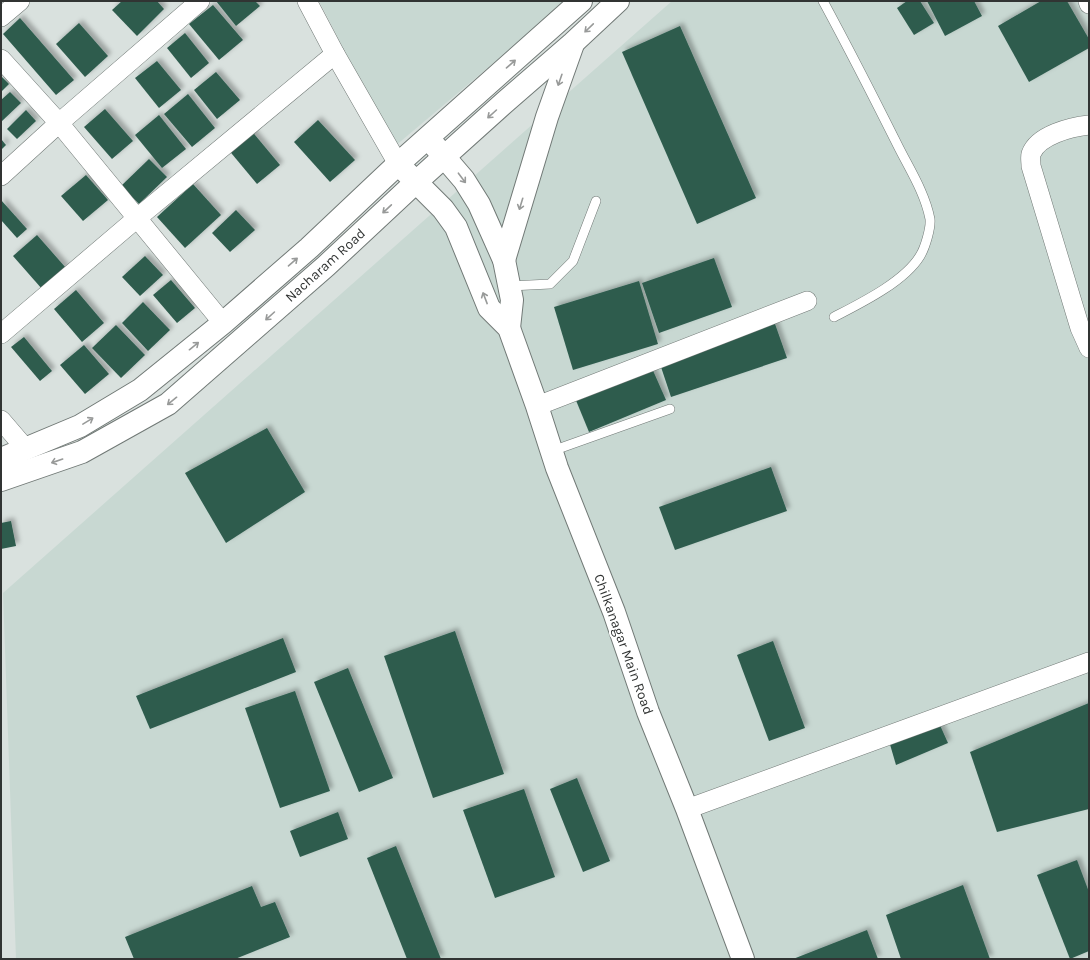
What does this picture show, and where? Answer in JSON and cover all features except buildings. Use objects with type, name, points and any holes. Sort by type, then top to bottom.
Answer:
[{"type":"main road","name":"Nacharam Road","points":[[1,459],[80,426],[140,390],[223,323],[309,248],[398,164],[581,1]]},
{"type":"main road","name":"Nacharam Road","points":[[1,480],[82,452],[168,404],[326,266],[444,156],[573,43],[618,1]]},
{"type":"main road","points":[[504,260],[547,117],[573,43]]},
{"type":"main road","points":[[428,138],[464,180],[479,204],[504,260],[512,300],[509,328]]},
{"type":"main road","points":[[398,164],[415,183],[443,209],[456,227],[489,308],[509,328]]},
{"type":"main road","name":"Chilkanagar Main Road","points":[[509,328],[557,468],[614,612],[648,712],[687,809],[743,959]]},
{"type":"street","points":[[1,17],[20,1]]},
{"type":"street","points":[[1,176],[59,123],[200,1]]},
{"type":"street","points":[[307,1],[335,54],[398,164]]},
{"type":"street","points":[[1,334],[136,218],[335,54]]},
{"type":"street","points":[[1,59],[59,123],[223,323]]},
{"type":"street","points":[[1089,125],[1080,126],[1044,138],[1036,146],[1031,155],[1031,166],[1080,328],[1089,348]]},
{"type":"street","points":[[537,406],[807,301]]},
{"type":"street","points":[[1,420],[25,448]]},
{"type":"street","points":[[687,809],[1089,662]]},
{"type":"lane","points":[[823,1],[925,200],[930,221],[927,240],[920,256],[902,277],[879,292],[834,317]]},
{"type":"lane","points":[[510,286],[550,284],[573,261],[596,200]]},
{"type":"lane","points":[[552,452],[670,408]]},
{"type":"shaded area","points":[[319,1],[567,1],[394,147]]},
{"type":"shaded area","points":[[672,1],[1089,1],[1089,959],[16,959],[3,593]]}]
